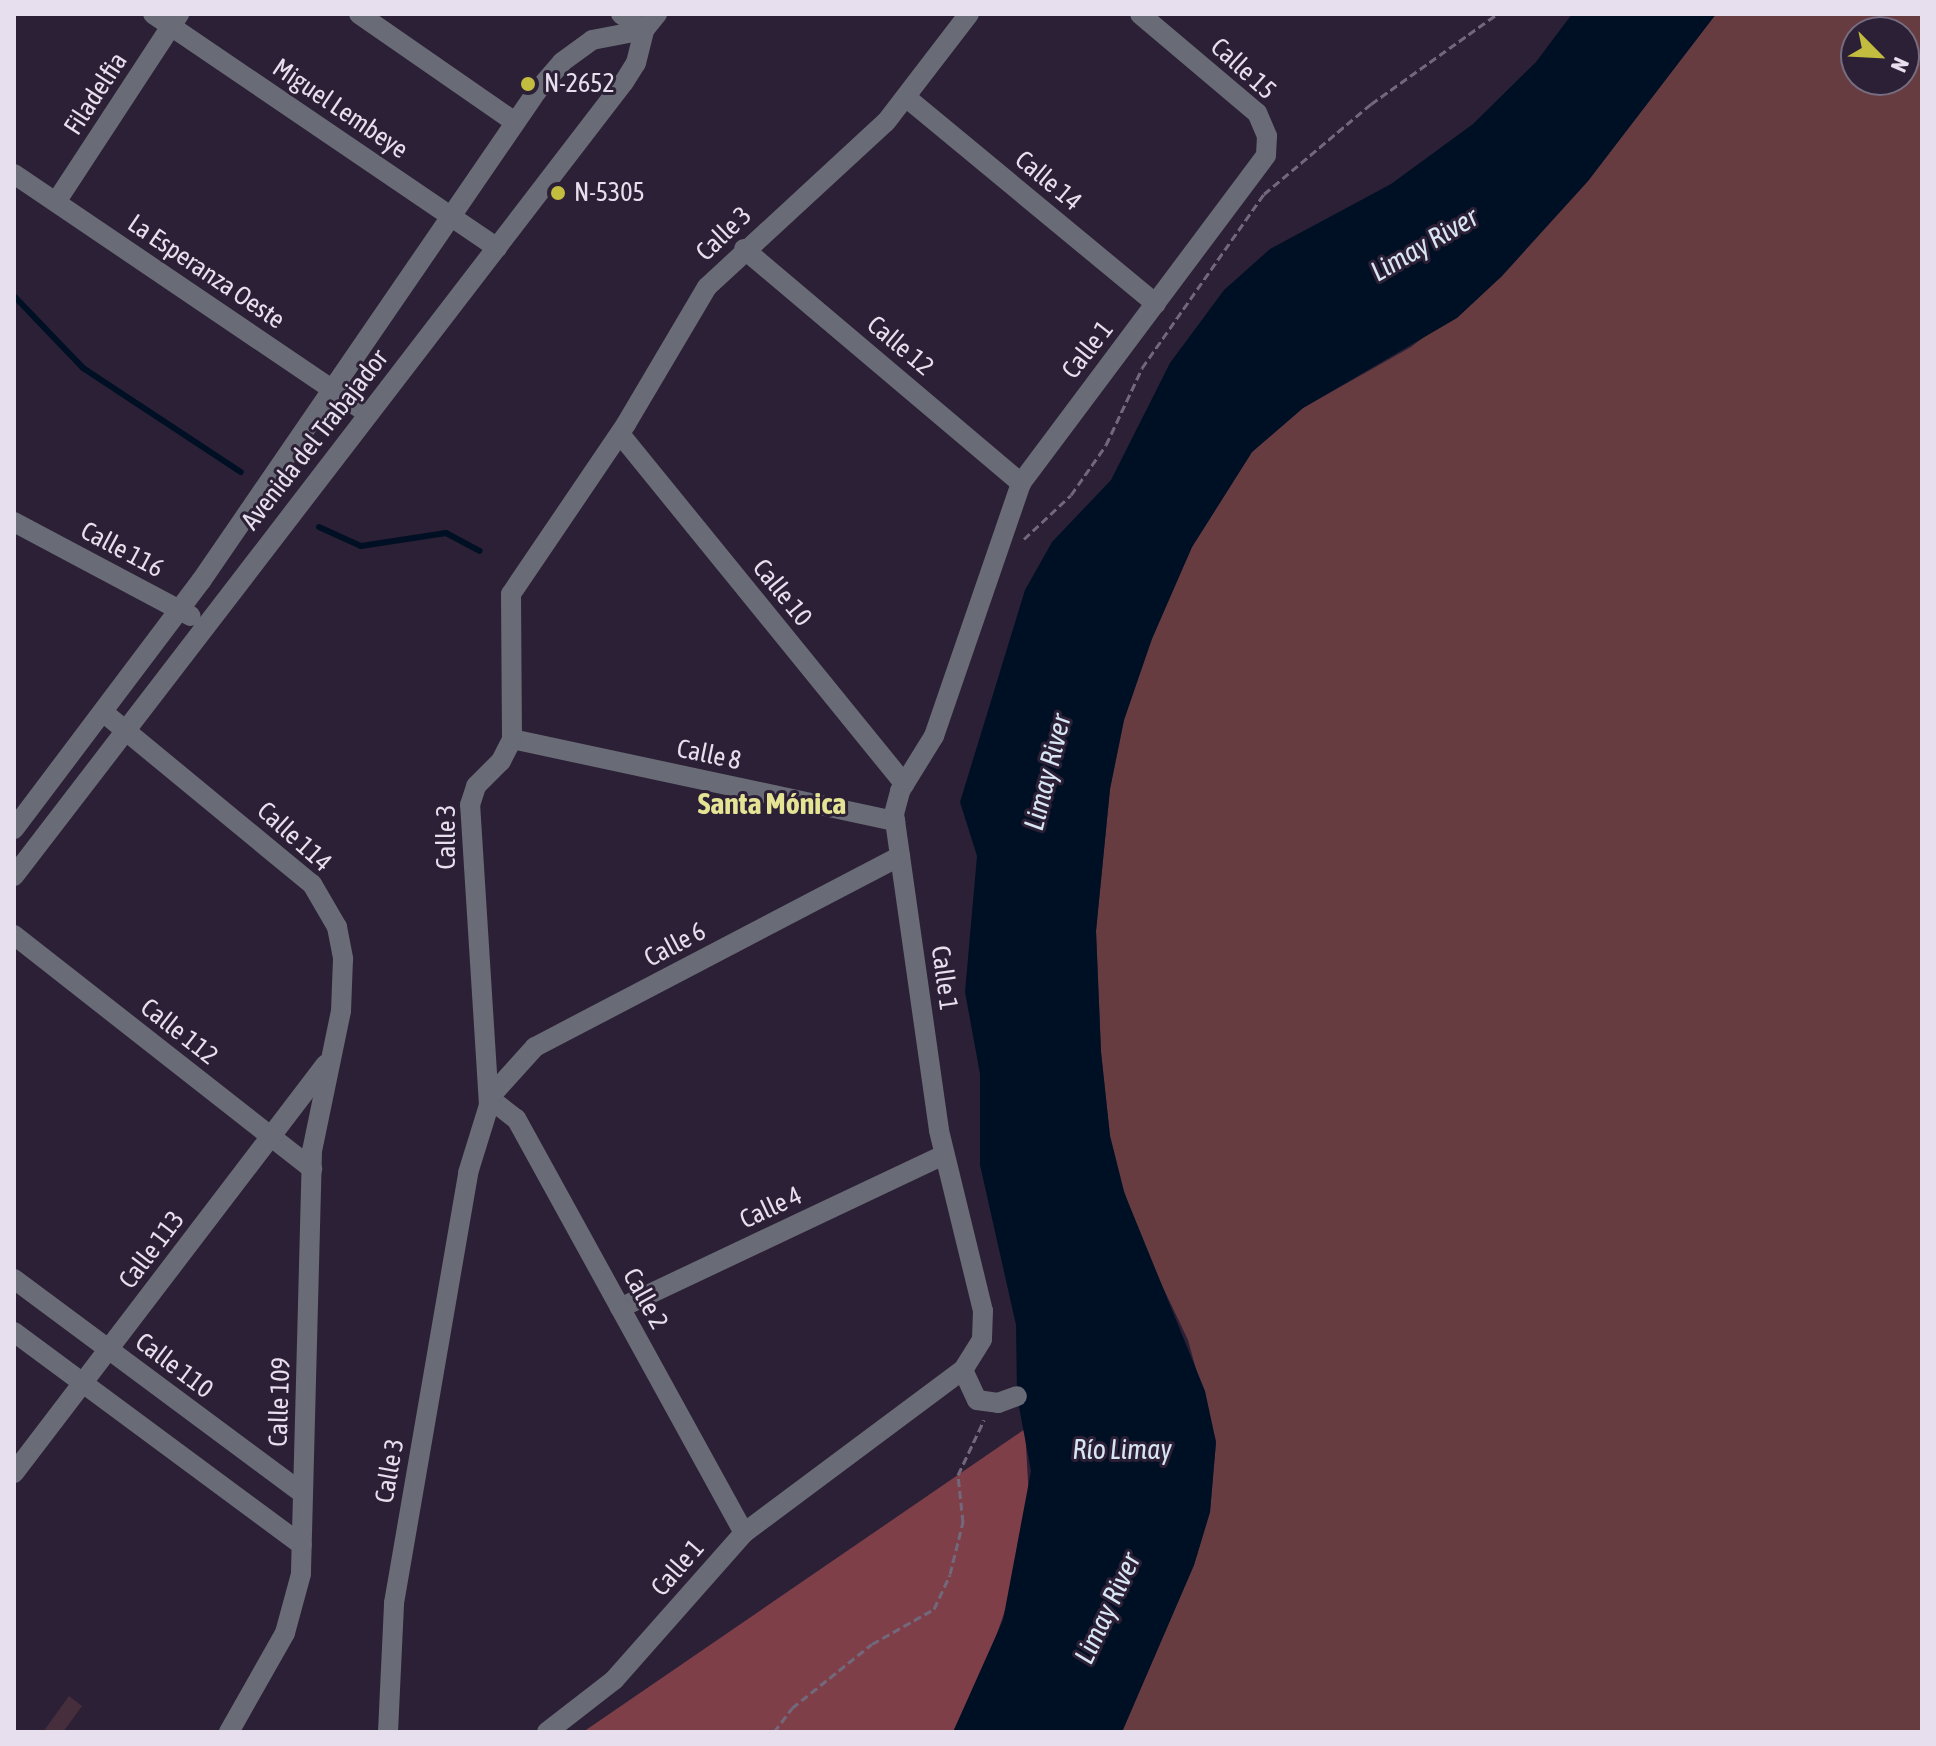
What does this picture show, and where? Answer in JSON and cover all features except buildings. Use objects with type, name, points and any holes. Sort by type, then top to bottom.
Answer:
[{"type":"street","name":"Miguel Lembeye","points":[[153,14],[175,20],[497,248]]},
{"type":"street","points":[[359,14],[515,122]]},
{"type":"street","points":[[621,14],[651,22]]},
{"type":"street","name":"Calle 3","points":[[388,1732],[394,1603],[468,1173],[489,1098],[481,1051],[470,805],[476,786],[501,761],[512,739],[511,594],[620,434],[700,297],[744,249],[907,98],[969,14]]},
{"type":"street","name":"Calle 15","points":[[1140,14],[1251,107],[1267,136]]},
{"type":"street","name":"Filadelfia","points":[[56,202],[175,20]]},
{"type":"street","name":"Avenida del Trabajador","points":[[14,829],[21,804],[103,712],[180,610],[515,122],[576,50],[609,34],[651,22]]},
{"type":"street","name":"Avenida del Trabajador","points":[[14,876],[628,76],[651,22]]},
{"type":"street","name":"Calle 14","points":[[907,98],[1156,304]]},
{"type":"street","name":"Calle 1","points":[[547,1732],[614,1680],[744,1533],[963,1370],[979,1348],[984,1320],[944,1155],[895,821],[904,784],[934,736],[1021,483],[1257,172],[1267,136]]},
{"type":"street","name":"La Esperanza Oeste","points":[[14,174],[368,414]]},
{"type":"street","name":"Calle 12","points":[[744,249],[1021,483]]},
{"type":"street","name":"Calle 10","points":[[620,434],[904,784]]},
{"type":"street","name":"Calle 116","points":[[14,522],[206,624]]},
{"type":"street","name":"Calle 114","points":[[103,712],[301,873],[322,897],[337,927],[344,976],[331,1058]]},
{"type":"street","name":"Calle 8","points":[[512,739],[895,821]]},
{"type":"street","name":"Calle 6","points":[[489,1098],[535,1047],[900,856]]},
{"type":"street","name":"Calle 112","points":[[14,935],[312,1169]]},
{"type":"street","name":"Calle 113","points":[[14,1473],[331,1058]]},
{"type":"street","name":"Calle 109","points":[[229,1732],[288,1625],[298,1589],[302,1545],[312,1169],[315,1124],[331,1058]]},
{"type":"street","name":"Calle 2","points":[[489,1098],[516,1119],[744,1533]]},
{"type":"street","name":"Calle 4","points":[[620,1308],[944,1155]]},
{"type":"street","name":"Calle 110","points":[[14,1279],[303,1494]]},
{"type":"street","points":[[14,1332],[302,1545]]},
{"type":"street","points":[[963,1370],[972,1396],[991,1404],[1017,1396]]},
{"type":"path","points":[[1021,542],[1071,495],[1097,458],[1142,368],[1264,194],[1371,104],[1497,14]]},
{"type":"path","points":[[774,1732],[792,1708],[872,1644],[934,1609],[950,1574],[963,1522],[958,1475],[991,1404]]},
{"type":"shaded area","points":[[1716,14],[1922,14],[1922,1732],[1122,1732],[1194,1565],[1210,1512],[1216,1442],[1188,1340],[1139,1237],[1110,1136],[1101,1052],[1096,931],[1110,789],[1124,720],[1151,639],[1192,547],[1252,452],[1303,408],[1411,347],[1501,277],[1588,181]]},
{"type":"shaded area","points":[[1025,1429],[1029,1499],[1012,1590],[990,1654],[953,1732],[583,1732]]},
{"type":"water","name":"Río Limay","points":[[1572,14],[1716,14],[1588,181],[1501,277],[1457,318],[1303,408],[1252,452],[1192,547],[1152,639],[1124,720],[1110,789],[1096,931],[1101,1052],[1110,1136],[1124,1192],[1205,1391],[1216,1442],[1210,1512],[1194,1565],[1122,1732],[953,1732],[1003,1620],[1031,1471],[1017,1396],[1016,1325],[980,1165],[980,1074],[965,992],[977,856],[960,802],[1025,590],[1052,542],[1111,480],[1170,363],[1224,290],[1270,249],[1391,184],[1473,124],[1536,62]]},
{"type":"waterway","points":[[14,296],[83,368],[241,472]]},
{"type":"waterway","points":[[319,527],[361,546],[446,533],[480,551]]},
{"type":"place","name":"N-2652","points":[[528,84]]},
{"type":"place","name":"N-5305","points":[[558,193]]},
{"type":"district","name":"Santa Mónica","points":[[772,803]]},
{"type":"water label","name":"Limay River","points":[[1424,244]]},
{"type":"water label","name":"Limay River","points":[[1047,772]]},
{"type":"water label","name":"Limay River","points":[[1107,1608]]}]
